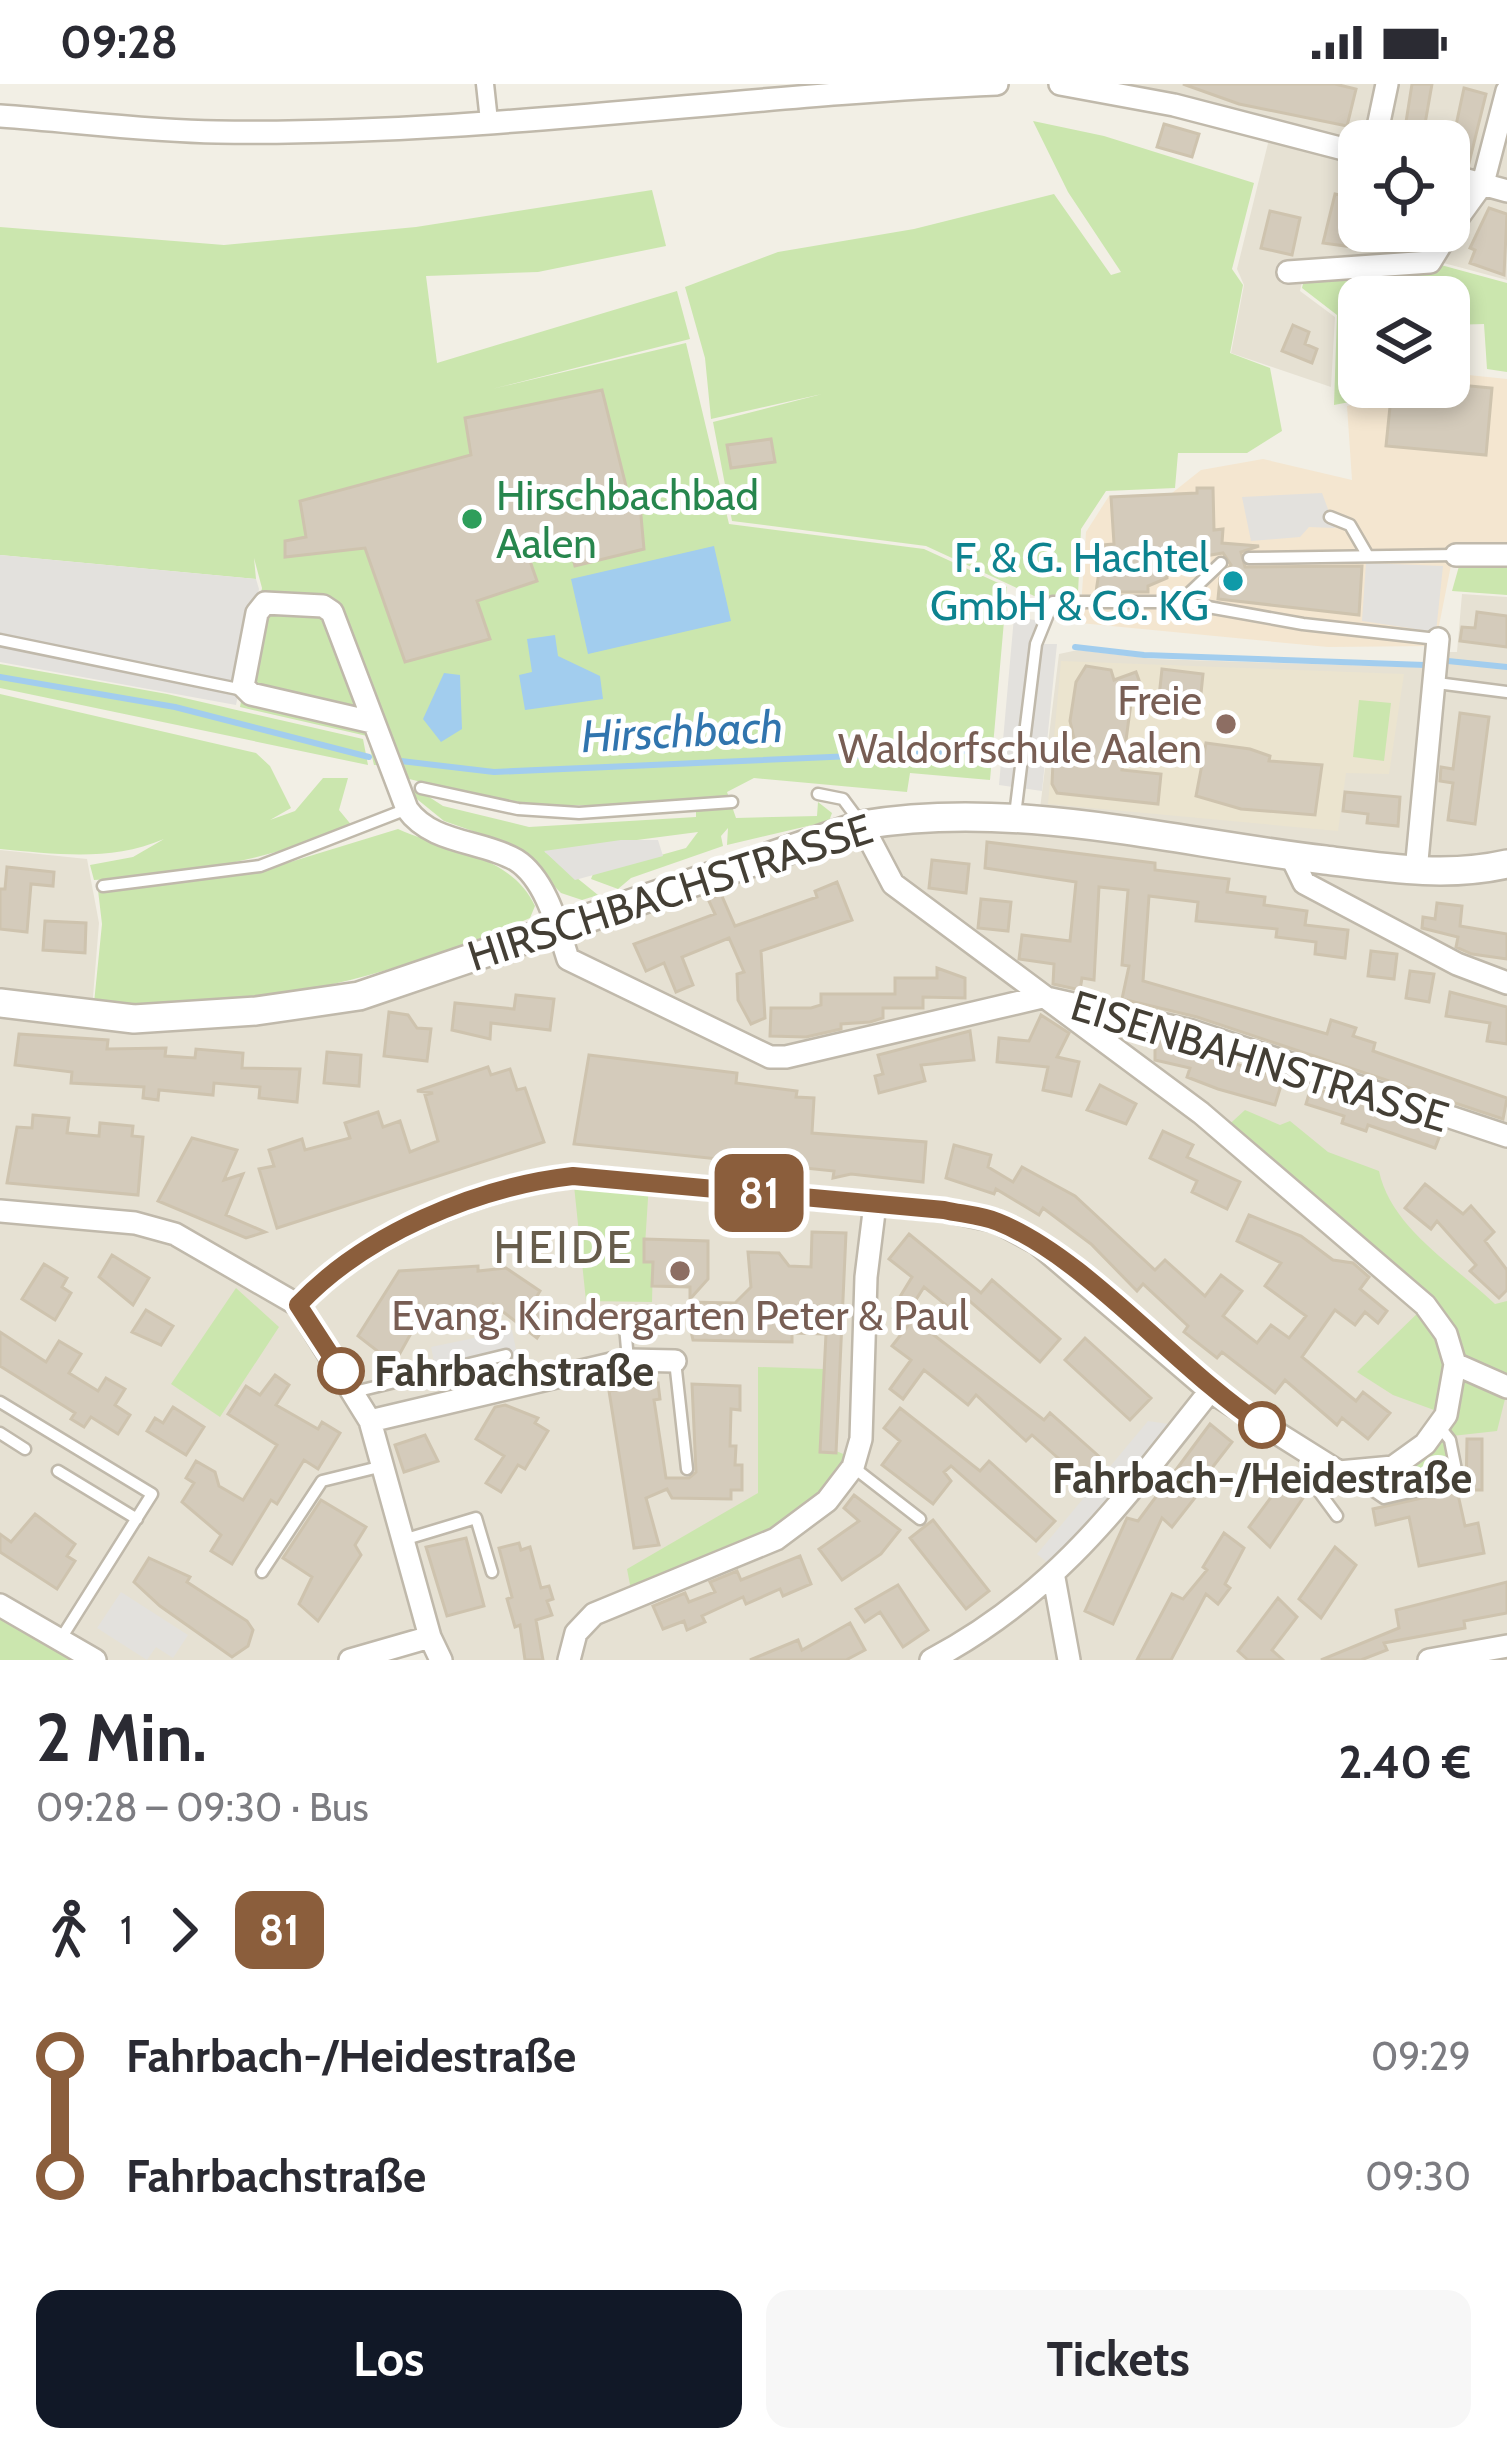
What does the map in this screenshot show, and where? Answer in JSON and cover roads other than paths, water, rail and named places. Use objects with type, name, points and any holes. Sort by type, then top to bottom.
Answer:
[{"type":"street","points":[[485,84],[489,121]]},
{"type":"street","points":[[0,116],[216,132],[489,121],[817,88],[997,84]]},
{"type":"street","points":[[1060,84],[1174,105],[1338,148]]},
{"type":"street","points":[[1379,120],[1387,84]]},
{"type":"street","points":[[1470,201],[1483,183],[1507,91]]},
{"type":"street","points":[[1470,180],[1507,191]]},
{"type":"street","points":[[1288,272],[1430,262],[1436,252]]},
{"type":"street","points":[[1456,555],[1507,555]]},
{"type":"street","points":[[372,722],[251,694],[242,679],[257,613],[265,603],[323,606],[337,622],[407,809]]},
{"type":"street","points":[[1416,871],[1438,639]]},
{"type":"street","name":"EISENBAHNSTRASSE","points":[[407,809],[427,829],[516,860],[545,896],[568,959],[770,1057],[786,1058],[1042,997],[1192,1031],[1507,1136]]},
{"type":"street","name":"HIRSCHBACHSTRASSE","points":[[0,1003],[134,1019],[256,1011],[359,996],[862,825],[952,815],[1015,818],[1416,871],[1507,864]]},
{"type":"street","points":[[298,1305],[323,1278],[414,1222],[544,1179],[573,1176],[875,1204],[996,1221],[1037,1243],[1210,1391],[1339,1472],[1394,1467],[1425,1444],[1455,1387],[1455,1364],[1446,1334],[1425,1305],[1201,1113],[893,884],[862,825]]},
{"type":"street","points":[[1292,856],[1304,883],[1457,964],[1507,983]]},
{"type":"street","points":[[569,1660],[576,1633],[594,1614],[776,1539],[817,1510],[853,1467],[861,1439],[866,1277],[875,1204]]},
{"type":"street","points":[[0,1211],[135,1223],[175,1234],[298,1305],[370,1421],[430,1637],[441,1660]]},
{"type":"street","points":[[370,1421],[628,1360],[675,1361]]},
{"type":"street","points":[[1455,1364],[1507,1387]]},
{"type":"street","points":[[931,1660],[976,1636],[1054,1578],[1210,1391]]},
{"type":"street","points":[[1054,1578],[1069,1660]]},
{"type":"street","points":[[0,1605],[95,1660]]},
{"type":"street","points":[[350,1660],[430,1637]]},
{"type":"street","points":[[1429,1660],[1507,1646]]},
{"type":"lane","points":[[1330,517],[1350,525],[1368,556]]},
{"type":"lane","points":[[1249,558],[1456,555]]},
{"type":"lane","points":[[1180,602],[1221,563]]},
{"type":"lane","points":[[1015,818],[1036,644],[1053,602],[1180,602],[1303,624],[1438,639]]},
{"type":"lane","points":[[0,640],[229,684],[251,694]]},
{"type":"lane","points":[[1437,683],[1507,692]]},
{"type":"lane","points":[[421,788],[518,809],[579,813],[732,802]]},
{"type":"lane","points":[[818,794],[843,799],[855,809],[862,825]]},
{"type":"lane","points":[[103,886],[260,866],[407,809]]},
{"type":"lane","points":[[624,1315],[628,1360]]},
{"type":"lane","points":[[354,1392],[506,1354]]},
{"type":"lane","points":[[675,1361],[687,1469]]},
{"type":"lane","points":[[0,1402],[152,1495],[59,1642]]},
{"type":"lane","points":[[1364,1472],[1367,1487],[1384,1498],[1449,1484],[1457,1474],[1450,1440],[1438,1425]]},
{"type":"lane","points":[[0,1433],[25,1449]]},
{"type":"lane","points":[[1305,1453],[1309,1478],[1337,1516]]},
{"type":"lane","points":[[262,1572],[322,1481],[382,1466]]},
{"type":"lane","points":[[853,1467],[920,1519]]},
{"type":"lane","points":[[58,1471],[137,1519]]},
{"type":"lane","points":[[1322,1496],[1339,1472]]},
{"type":"lane","points":[[403,1540],[476,1518],[492,1572]]},
{"type":"water","points":[[714,546],[731,621],[588,654],[571,579]]},
{"type":"water","points":[[555,635],[558,656],[600,676],[603,699],[525,710],[519,675],[532,672],[527,639]]},
{"type":"water","points":[[444,673],[460,675],[462,729],[441,742],[423,719]]},
{"type":"waterway","name":"Hirschbach","points":[[1075,647],[1144,655],[1425,665]]},
{"type":"waterway","name":"Hirschbach","points":[[1448,661],[1507,667]]},
{"type":"waterway","name":"Hirschbach","points":[[0,677],[175,707],[369,757]]},
{"type":"waterway","name":"Hirschbach","points":[[401,761],[494,772],[966,751]]},
{"type":"place","name":"Hirschbachbad Aalen","points":[[472,519]]},
{"type":"place","name":"F. & G. Hachtel GmbH & Co. KG","points":[[1233,581]]},
{"type":"place","name":"Freie Waldorfschule Aalen","points":[[1226,724]]},
{"type":"place","name":"Evang. Kindergarten Peter & Paul","points":[[680,1271]]},
{"type":"place","name":"Fahrbachstraße","points":[[341,1371]]},
{"type":"place","name":"Fahrbach-/Heidestraße","points":[[1262,1425]]},
{"type":"district","name":"HEIDE","points":[[564,1247]]}]
